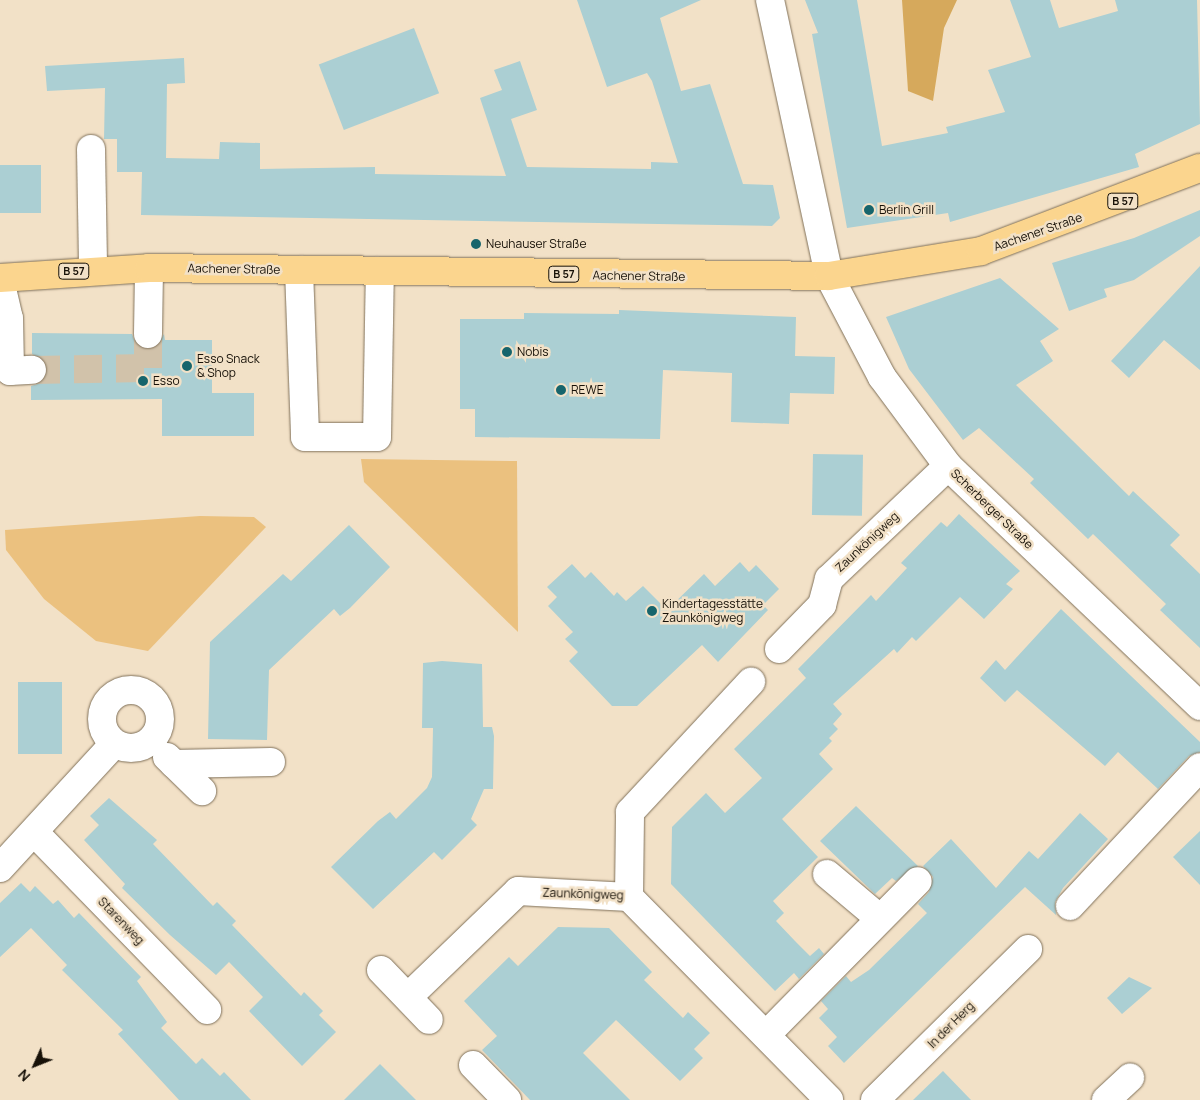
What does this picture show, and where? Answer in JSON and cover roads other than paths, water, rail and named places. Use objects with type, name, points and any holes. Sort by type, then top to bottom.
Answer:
[{"type":"main road","name":"Aachener Straße","points":[[0,279],[94,269],[149,268],[829,276],[981,251],[1200,168]]},
{"type":"street","points":[[770,0],[829,276]]},
{"type":"street","points":[[91,150],[94,269]]},
{"type":"street","points":[[148,334],[149,268]]},
{"type":"street","points":[[299,270],[305,437],[377,437],[380,271]]},
{"type":"street","name":"Scherberger Straße","points":[[829,276],[882,377],[948,466],[1200,706]]},
{"type":"street","points":[[0,279],[9,318],[10,370],[32,370]]},
{"type":"street","name":"Zaunkönigweg","points":[[779,649],[822,605],[828,579],[948,466]]},
{"type":"street","name":"Zaunkönigweg","points":[[408,997],[518,891],[629,897],[630,812],[751,682]]},
{"type":"street","points":[[125,690],[141,692],[156,704],[160,724],[151,741],[133,749],[114,744],[101,718],[108,700],[125,690]]},
{"type":"street","points":[[151,741],[202,791]]},
{"type":"street","points":[[0,868],[35,833],[114,744]]},
{"type":"street","points":[[174,764],[271,762]]},
{"type":"street","points":[[1070,906],[1200,767]]},
{"type":"street","name":"Starenweg","points":[[35,833],[207,1010]]},
{"type":"street","points":[[827,874],[878,917]]},
{"type":"street","points":[[766,1035],[878,917],[918,881]]},
{"type":"street","points":[[629,897],[829,1100]]},
{"type":"street","name":"In der Herg","points":[[875,1100],[1028,949]]},
{"type":"street","points":[[381,970],[429,1020]]},
{"type":"street","points":[[473,1065],[507,1100]]},
{"type":"street","points":[[1106,1100],[1130,1078]]},
{"type":"tunnel","points":[[32,370],[148,368],[148,334]]},
{"type":"place","name":"Berlin Grill","points":[[869,210]]},
{"type":"place","name":"Neuhauser Straße","points":[[476,244]]},
{"type":"place","name":"Nobis","points":[[507,352]]},
{"type":"place","name":"Esso Snack & Shop","points":[[187,366]]},
{"type":"place","name":"Esso","points":[[143,381]]},
{"type":"place","name":"REWE","points":[[561,390]]},
{"type":"place","name":"Kindertagesstätte Zaunkönigweg","points":[[652,611]]}]
